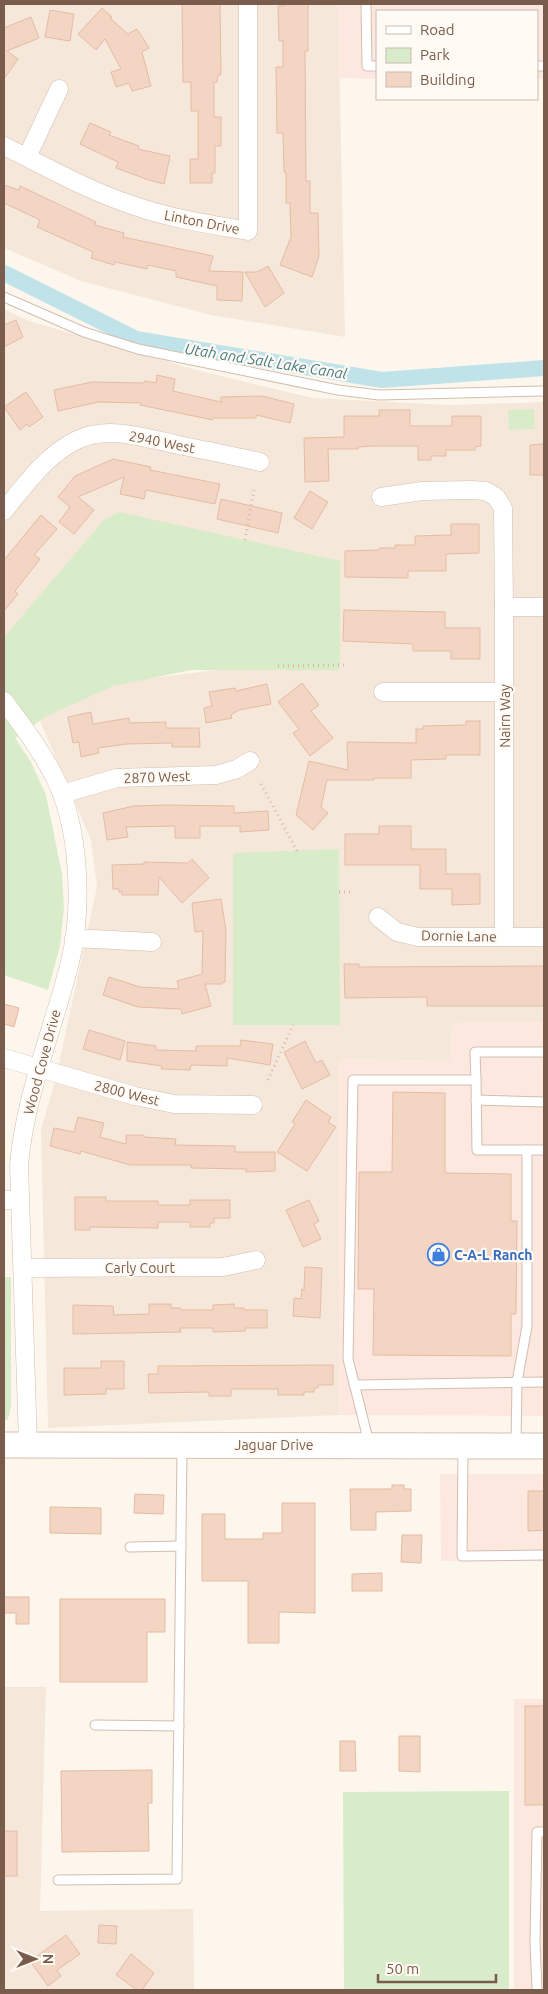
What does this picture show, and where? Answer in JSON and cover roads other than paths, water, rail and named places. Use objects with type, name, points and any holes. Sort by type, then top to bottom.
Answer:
[{"type":"main road","name":"Jaguar Drive","points":[[16,1445],[544,1446]]},
{"type":"street","name":"Linton Drive","points":[[4,146],[96,192],[129,204],[163,214],[248,231],[248,4]]},
{"type":"street","points":[[27,157],[59,89]]},
{"type":"street","name":"2940 West","points":[[4,511],[38,470],[58,451],[78,439],[102,434],[130,434],[260,462]]},
{"type":"street","name":"Nairn Way","points":[[381,497],[422,491],[486,491],[496,497],[503,508],[505,692],[504,937]]},
{"type":"street","points":[[504,607],[544,607]]},
{"type":"street","points":[[383,692],[505,692]]},
{"type":"street","name":"Wood Cove Drive","points":[[4,700],[28,732],[55,777],[62,794],[69,818],[78,882],[78,910],[70,961],[39,1068],[21,1141],[19,1165],[12,1200],[24,1268],[16,1445]]},
{"type":"street","name":"2870 West","points":[[62,794],[117,778],[216,775],[237,768],[250,761]]},
{"type":"street","name":"Dornie Lane","points":[[378,917],[397,932],[418,937],[544,937]]},
{"type":"street","points":[[74,938],[152,942]]},
{"type":"street","name":"2800 West","points":[[4,1058],[135,1096],[174,1104],[253,1105]]},
{"type":"street","name":"Carly Court","points":[[24,1268],[223,1267],[256,1260]]},
{"type":"lane","points":[[366,4],[367,66],[376,66]]},
{"type":"lane","points":[[4,297],[84,332],[138,349],[338,390],[379,395],[544,391]]},
{"type":"lane","points":[[544,1052],[475,1052],[477,1150],[544,1150]]},
{"type":"lane","points":[[369,1445],[348,1359],[353,1080],[476,1080]]},
{"type":"lane","points":[[476,1100],[544,1102]]},
{"type":"lane","points":[[516,1445],[517,1382],[527,1326],[527,1150]]},
{"type":"lane","points":[[354,1385],[544,1382]]},
{"type":"lane","points":[[58,1880],[177,1879],[182,1445]]},
{"type":"lane","points":[[463,1445],[462,1556],[544,1555]]},
{"type":"lane","points":[[130,1547],[181,1546]]},
{"type":"lane","points":[[95,1725],[179,1726]]},
{"type":"lane","points":[[537,1990],[535,1942],[537,1832],[544,1832]]},
{"type":"waterway","name":"Utah and Salt Lake Canal","points":[[4,273],[136,339],[382,380],[544,368]]},
{"type":"place","name":"C-A-L Ranch","points":[[438,1255]]}]
